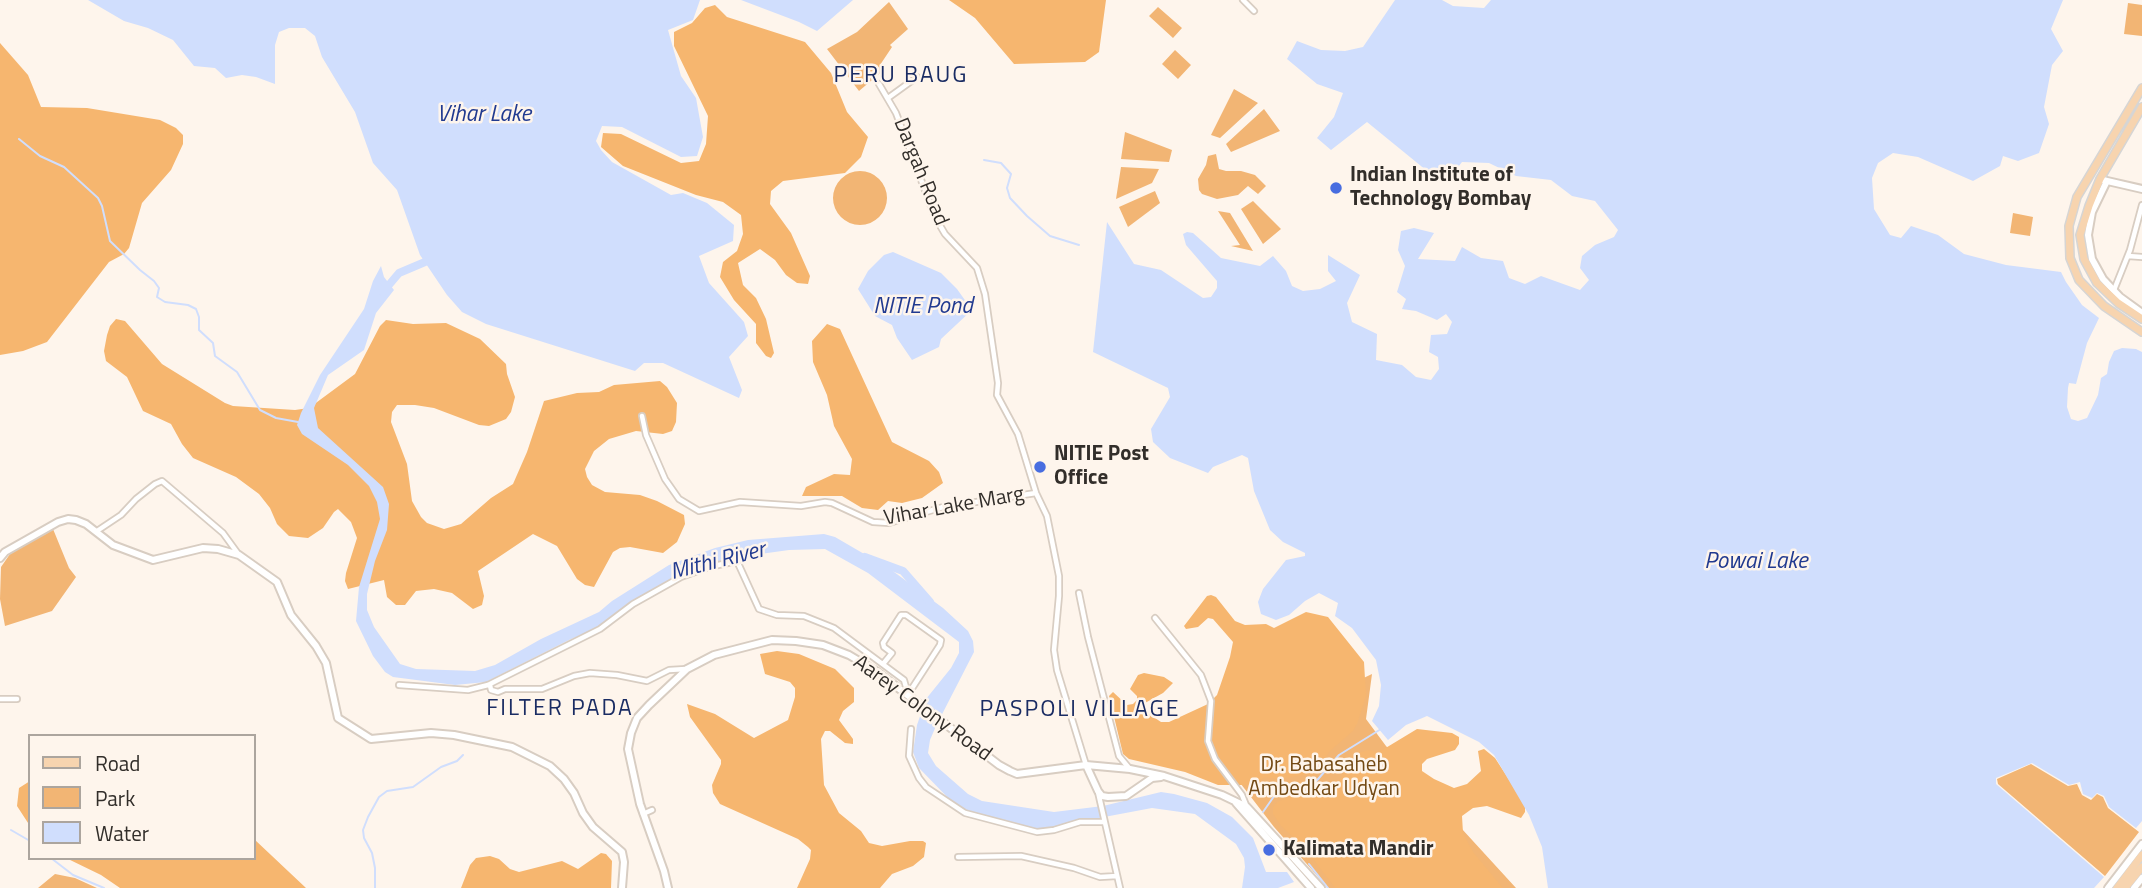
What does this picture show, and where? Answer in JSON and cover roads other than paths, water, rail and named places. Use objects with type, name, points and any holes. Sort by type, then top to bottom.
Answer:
[{"type":"main road","points":[[2142,88],[2077,197],[2069,226],[2070,258],[2079,280],[2104,306],[2142,332]]},
{"type":"main road","points":[[2142,107],[2089,206],[2080,235],[2084,259],[2100,287],[2142,319]]},
{"type":"main road","points":[[2117,888],[2142,855]]},
{"type":"main road","points":[[2126,888],[2142,867]]},
{"type":"street","points":[[1243,0],[1254,11]]},
{"type":"street","points":[[888,98],[917,77]]},
{"type":"street","name":"Dargah Road","points":[[879,84],[896,113],[935,217],[945,234],[977,268],[985,294],[998,383],[997,395],[1018,434],[1046,516],[1059,576],[1054,650],[1057,670],[1086,765]]},
{"type":"street","points":[[2142,189],[2104,180],[2092,212],[2088,235],[2092,260],[2102,279],[2142,313]]},
{"type":"street","points":[[2114,291],[2140,223],[2142,205]]},
{"type":"street","points":[[2128,256],[2142,257]]},
{"type":"street","name":"Vihar Lake Marg","points":[[642,416],[646,435],[665,479],[679,499],[699,510],[740,502],[801,506],[825,502],[873,522],[890,523],[943,507],[1036,493]]},
{"type":"street","points":[[97,531],[125,513],[136,499],[162,481],[223,533],[239,555],[277,582],[291,615],[326,663],[338,718],[371,739],[432,733],[454,735],[512,747],[550,766],[574,793],[593,827],[622,852],[622,888]]},
{"type":"street","points":[[0,558],[37,534],[68,519],[76,520],[97,531],[113,545],[153,560],[203,548],[239,555]]},
{"type":"street","points":[[399,685],[468,690],[490,684],[600,629],[633,604],[681,577],[737,561],[759,609],[778,615],[804,616],[842,634],[904,680],[908,694]]},
{"type":"street","points":[[1079,593],[1119,756],[1130,769]]},
{"type":"street","points":[[884,664],[892,653],[884,648],[883,643],[901,615],[906,615],[941,640],[908,694]]},
{"type":"street","points":[[1154,618],[1201,675],[1211,701],[1208,741],[1215,759],[1242,795],[1245,809],[1299,869],[1321,888]]},
{"type":"street","name":"Aarey Colony Road","points":[[668,888],[643,814],[628,749],[631,733],[638,718],[649,705],[687,669],[714,655],[772,640],[796,640],[823,645],[849,655],[908,694],[999,765],[1017,774],[1086,765],[1130,769],[1164,776],[1213,792],[1245,809]]},
{"type":"street","points":[[490,684],[491,690],[498,692],[505,689],[542,689],[574,676],[590,673],[647,681],[669,670],[687,669]]},
{"type":"street","points":[[0,699],[17,699]]},
{"type":"street","points":[[911,729],[909,756],[919,778],[926,788],[965,813],[1037,832],[1080,822],[1103,821]]},
{"type":"street","points":[[1086,765],[1098,791],[1120,888]]},
{"type":"street","points":[[1098,791],[1108,797],[1126,796],[1152,778],[1164,776]]},
{"type":"street","points":[[643,814],[652,810]]},
{"type":"street","points":[[2108,888],[2142,844]]},
{"type":"street","points":[[958,857],[1021,856],[1100,877],[1117,876]]},
{"type":"street","points":[[1299,869],[1311,888]]},
{"type":"street","points":[[2134,888],[2142,878]]},
{"type":"water","name":"Vihar Lake","points":[[88,0],[700,0],[693,20],[668,30],[681,76],[696,98],[703,137],[697,156],[681,157],[622,127],[602,126],[596,141],[612,162],[671,195],[683,193],[707,203],[734,225],[733,241],[699,256],[709,283],[744,322],[748,336],[729,357],[742,390],[739,398],[663,363],[644,363],[635,371],[486,324],[462,312],[420,255],[397,190],[373,163],[355,112],[322,57],[315,36],[305,28],[289,28],[279,32],[275,45],[275,84],[242,75],[226,78],[215,68],[194,66],[173,40],[148,28],[124,21]]},
{"type":"water","points":[[741,0],[853,0],[817,31]]},
{"type":"water","name":"Powai Lake","points":[[1395,0],[1442,0],[1453,6],[1484,8],[1491,0],[2063,0],[2051,29],[2063,51],[2052,65],[2044,107],[2049,124],[2039,153],[2018,161],[2003,156],[2000,166],[1973,181],[1918,157],[1893,153],[1878,163],[1872,178],[1874,209],[1890,235],[1901,238],[1911,226],[1938,235],[1964,254],[2006,265],[2061,272],[2082,305],[2099,318],[2087,343],[2076,384],[2069,383],[2067,407],[2071,419],[2078,421],[2087,418],[2098,395],[2101,378],[2107,374],[2114,351],[2122,348],[2142,352],[2142,821],[2136,828],[2109,807],[2104,796],[2097,793],[2092,798],[2083,794],[2080,782],[2069,785],[2032,763],[1996,778],[1996,784],[2104,877],[2094,888],[1548,888],[1542,847],[1529,815],[1494,755],[1479,742],[1427,716],[1406,725],[1388,740],[1372,721],[1379,706],[1381,685],[1376,660],[1352,628],[1335,616],[1338,603],[1319,593],[1289,615],[1276,620],[1261,614],[1258,602],[1263,589],[1286,560],[1305,556],[1305,553],[1283,542],[1270,530],[1254,491],[1248,458],[1242,455],[1213,467],[1208,473],[1170,458],[1153,442],[1151,429],[1170,397],[1168,388],[1093,352],[1107,222],[1134,264],[1161,270],[1203,298],[1211,297],[1217,288],[1217,281],[1186,245],[1183,234],[1187,232],[1193,233],[1221,258],[1260,266],[1273,256],[1286,271],[1292,286],[1303,291],[1320,289],[1336,281],[1328,271],[1328,255],[1360,275],[1347,303],[1352,322],[1377,334],[1376,360],[1402,365],[1416,377],[1431,380],[1439,369],[1438,357],[1429,352],[1431,335],[1447,334],[1452,322],[1446,314],[1437,320],[1416,311],[1402,309],[1406,299],[1397,292],[1405,266],[1398,250],[1401,231],[1414,228],[1434,233],[1418,259],[1455,261],[1462,247],[1481,258],[1503,261],[1509,278],[1525,284],[1541,276],[1580,290],[1589,280],[1580,268],[1582,256],[1595,245],[1614,237],[1618,230],[1595,201],[1572,196],[1551,180],[1516,176],[1489,163],[1462,162],[1452,175],[1432,175],[1367,122],[1331,150],[1317,138],[1334,117],[1343,93],[1317,84],[1287,59],[1297,41],[1321,50],[1345,51],[1363,47]]},
{"type":"water","name":"NITIE Pond","points":[[893,252],[941,273],[972,310],[941,339],[939,347],[912,360],[897,338],[892,325],[875,316],[858,289],[868,271],[884,255]]},
{"type":"water","points":[[381,266],[384,277],[394,290],[376,313],[364,350],[328,375],[314,408],[318,428],[383,487],[389,504],[387,530],[375,561],[367,594],[367,610],[374,627],[400,664],[416,669],[475,671],[495,665],[541,639],[599,612],[669,565],[715,548],[748,540],[824,534],[835,537],[890,569],[943,608],[968,631],[974,652],[936,726],[928,753],[936,766],[968,794],[982,801],[1054,812],[1103,806],[1161,792],[1174,794],[1207,803],[1232,817],[1253,838],[1266,872],[1287,872],[1294,882],[1278,888],[1242,888],[1244,858],[1236,844],[1195,814],[1152,808],[1035,830],[955,805],[919,768],[913,752],[917,725],[926,699],[951,668],[959,653],[959,642],[868,573],[825,549],[753,555],[679,575],[599,627],[486,682],[455,685],[393,677],[385,672],[373,656],[356,621],[359,587],[380,519],[377,502],[369,486],[348,465],[302,434],[297,425],[320,375],[364,309]]},
{"type":"waterway","points":[[19,139],[40,156],[64,167],[98,198],[110,241],[154,281],[159,288],[157,297],[165,302],[188,305],[196,309],[199,330],[213,343],[215,356],[237,372],[260,410],[276,418],[298,422]]},
{"type":"waterway","points":[[984,160],[1001,163],[1011,174],[1007,188],[1010,198],[1027,216],[1050,236],[1079,245]]},
{"type":"waterway","name":"Mithi River","points":[[383,292],[399,273],[425,262]]},
{"type":"waterway","name":"Mithi River","points":[[865,557],[903,571],[930,602]]},
{"type":"waterway","points":[[1263,812],[1277,792],[1292,786],[1312,786],[1339,755],[1381,729]]},
{"type":"waterway","points":[[375,888],[372,853],[363,830],[379,797],[387,791],[413,787],[463,755]]},
{"type":"waterway","points":[[11,830],[28,840]]},
{"type":"waterway","points":[[54,860],[73,875],[104,888]]},
{"type":"waterway","points":[[1309,864],[1328,888]]},
{"type":"place","name":"Indian Institute of Technology Bombay","points":[[1336,188]]},
{"type":"place","name":"NITIE Post Office","points":[[1040,467]]},
{"type":"place","name":"Kalimata Mandir","points":[[1269,850]]},
{"type":"district","name":"PERU BAUG","points":[[901,76]]},
{"type":"district","name":"FILTER PADA","points":[[560,709]]},
{"type":"district","name":"PASPOLI VILLAGE","points":[[1080,710]]},
{"type":"park label","name":"Dr. Babasaheb Ambedkar Udyan","points":[[1324,778]]}]
